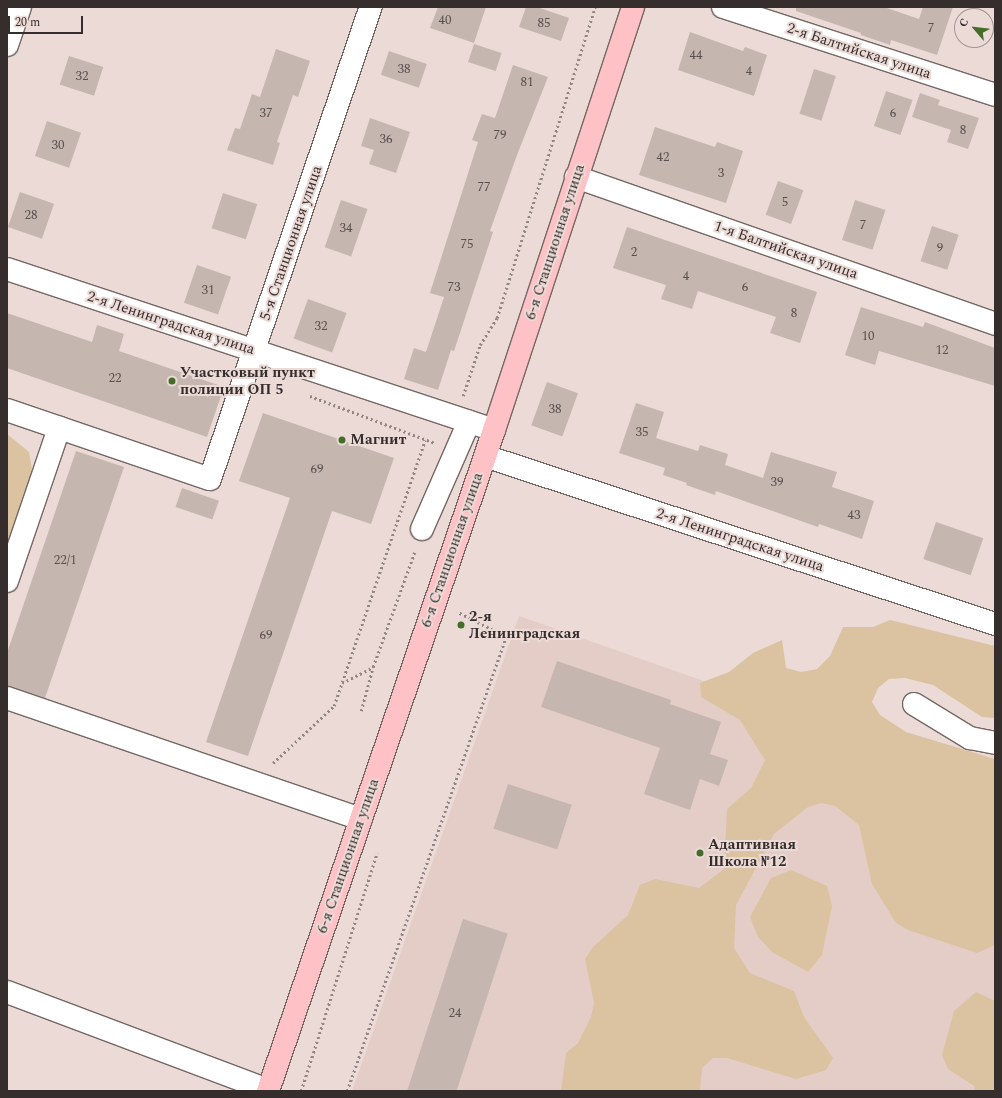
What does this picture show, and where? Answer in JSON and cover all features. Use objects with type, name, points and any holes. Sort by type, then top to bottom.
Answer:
[{"type":"main road","name":"6-я Станционная улица","points":[[268,1090],[494,430],[633,7]]},
{"type":"street","points":[[7,45],[20,7]]},
{"type":"street","name":"5-я Станционная улица","points":[[59,428],[210,479],[255,351],[370,7]]},
{"type":"street","name":"2-я Балтийская улица","points":[[723,7],[995,95]]},
{"type":"street","name":"1-я Балтийская улица","points":[[576,177],[995,324]]},
{"type":"street","name":"2-я Ленинградская улица","points":[[7,269],[494,430]]},
{"type":"street","points":[[7,410],[59,428],[7,581]]},
{"type":"street","points":[[422,529],[456,451],[462,419]]},
{"type":"street","name":"2-я Ленинградская улица","points":[[485,456],[995,624]]},
{"type":"street","points":[[7,698],[361,819]]},
{"type":"street","points":[[914,704],[970,738],[995,743]]},
{"type":"street","points":[[7,992],[268,1090]]},
{"type":"path","points":[[462,419],[480,345],[497,318],[595,7]]},
{"type":"path","points":[[309,396],[456,451]]},
{"type":"path","points":[[252,782],[334,706],[425,440]]},
{"type":"path","points":[[361,711],[373,667],[422,529]]},
{"type":"path","points":[[453,618],[458,604]]},
{"type":"path","points":[[347,1091],[506,638],[455,611]]},
{"type":"path","points":[[342,684],[373,667]]},
{"type":"path","points":[[301,1091],[379,847]]},
{"type":"shaded area","points":[[7,434],[29,452],[33,476],[7,564]]},
{"type":"shaded area","name":"Адаптивная Школа №12","points":[[519,616],[990,782],[995,944],[995,1091],[352,1091]]},
{"type":"shaded area","points":[[890,620],[995,646],[995,718],[982,717],[933,685],[905,678],[889,679],[878,688],[872,702],[880,715],[906,732],[995,759],[995,945],[977,953],[908,930],[896,923],[872,884],[859,825],[835,806],[822,803],[808,807],[774,834],[736,905],[734,948],[750,973],[794,991],[804,1017],[833,1058],[826,1070],[796,1079],[727,1058],[713,1058],[702,1068],[700,1091],[561,1091],[566,1053],[578,1043],[591,1017],[594,1003],[585,959],[593,947],[628,915],[640,885],[655,879],[699,888],[724,869],[727,809],[751,788],[765,760],[740,720],[701,697],[700,683],[729,672],[753,653],[782,640],[786,668],[801,672],[817,669],[830,656],[843,627],[873,627]]},
{"type":"shaded area","points":[[791,870],[827,886],[832,906],[822,955],[808,972],[772,952],[758,937],[750,917],[771,878]]},
{"type":"shaded area","points":[[976,992],[995,1001],[995,1091],[975,1091],[974,1086],[948,1069],[942,1055],[954,1011]]},
{"type":"building","points":[[438,7],[486,7],[474,43],[430,28]]},
{"type":"building","points":[[526,7],[537,7],[569,18],[561,41],[519,27]]},
{"type":"building","points":[[796,7],[884,7],[919,19],[923,7],[953,7],[937,55],[891,40],[890,45],[861,35],[861,33],[796,11]]},
{"type":"building","points":[[690,32],[743,51],[745,47],[767,55],[754,96],[678,70]]},
{"type":"building","points":[[474,44],[502,53],[496,71],[468,62]]},
{"type":"building","points":[[276,49],[310,61],[298,97],[293,95],[277,142],[280,143],[273,165],[227,150],[235,128],[240,129],[252,94],[260,97]]},
{"type":"building","points":[[389,51],[427,64],[419,88],[381,75]]},
{"type":"building","points":[[69,56],[103,67],[94,96],[60,85]]},
{"type":"building","points":[[513,65],[548,77],[517,155],[490,231],[493,232],[460,333],[454,351],[451,350],[438,390],[404,379],[414,348],[426,352],[444,297],[430,293],[478,142],[472,140],[482,114],[495,118]]},
{"type":"building","points":[[814,69],[836,76],[821,121],[799,114]]},
{"type":"building","points":[[886,91],[912,100],[900,135],[874,126]]},
{"type":"building","points":[[920,93],[940,100],[938,105],[979,118],[968,149],[947,142],[951,130],[912,117]]},
{"type":"building","points":[[370,118],[410,132],[396,173],[369,164],[374,150],[361,146]]},
{"type":"building","points":[[47,121],[81,133],[69,168],[35,156]]},
{"type":"building","points":[[655,127],[715,147],[717,142],[743,151],[726,203],[639,175]]},
{"type":"building","points":[[778,181],[803,190],[791,224],[766,215]]},
{"type":"building","points":[[20,192],[54,204],[42,239],[8,227]]},
{"type":"building","points":[[223,193],[257,204],[246,239],[212,228]]},
{"type":"building","points":[[341,200],[367,209],[351,256],[325,247]]},
{"type":"building","points":[[855,200],[885,210],[872,250],[842,240]]},
{"type":"building","points":[[932,226],[959,235],[947,270],[921,261]]},
{"type":"building","points":[[627,227],[817,292],[800,343],[770,333],[776,317],[698,291],[692,309],[661,299],[666,285],[613,268]]},
{"type":"building","points":[[197,265],[231,277],[218,315],[184,303]]},
{"type":"building","points":[[308,299],[347,313],[332,352],[294,338]]},
{"type":"building","points":[[861,307],[923,327],[925,322],[995,348],[995,386],[879,351],[875,365],[845,355]]},
{"type":"building","points":[[7,313],[92,342],[97,325],[124,334],[119,351],[224,387],[207,437],[7,368]]},
{"type":"building","points":[[547,382],[578,393],[562,437],[531,425]]},
{"type":"building","points":[[636,403],[664,412],[656,438],[698,451],[700,445],[728,454],[725,465],[763,478],[771,452],[837,472],[832,487],[874,501],[862,539],[819,524],[818,527],[716,491],[715,495],[686,485],[687,483],[663,475],[665,468],[619,453]]},
{"type":"building","points":[[263,413],[394,458],[371,524],[332,511],[248,756],[206,742],[290,498],[239,481]]},
{"type":"building","points":[[76,451],[124,467],[45,698],[7,686],[7,653]]},
{"type":"building","points":[[182,488],[219,501],[212,520],[175,507]]},
{"type":"building","points":[[936,522],[983,538],[971,575],[923,559]]},
{"type":"building","points":[[557,661],[671,700],[670,704],[721,722],[710,754],[728,760],[719,786],[700,779],[690,810],[644,794],[660,748],[541,707]]},
{"type":"building","points":[[508,784],[572,805],[557,849],[493,829]]},
{"type":"building","points":[[463,919],[508,934],[457,1091],[407,1091]]},
{"type":"place","name":"Участковый пункт полиции ОП 5","points":[[172,381]]},
{"type":"place","name":"Магнит","points":[[342,440]]},
{"type":"place","name":"2-я Ленинградская","points":[[461,625]]},
{"type":"place","name":"Адаптивная Школа №12","points":[[700,853]]}]
